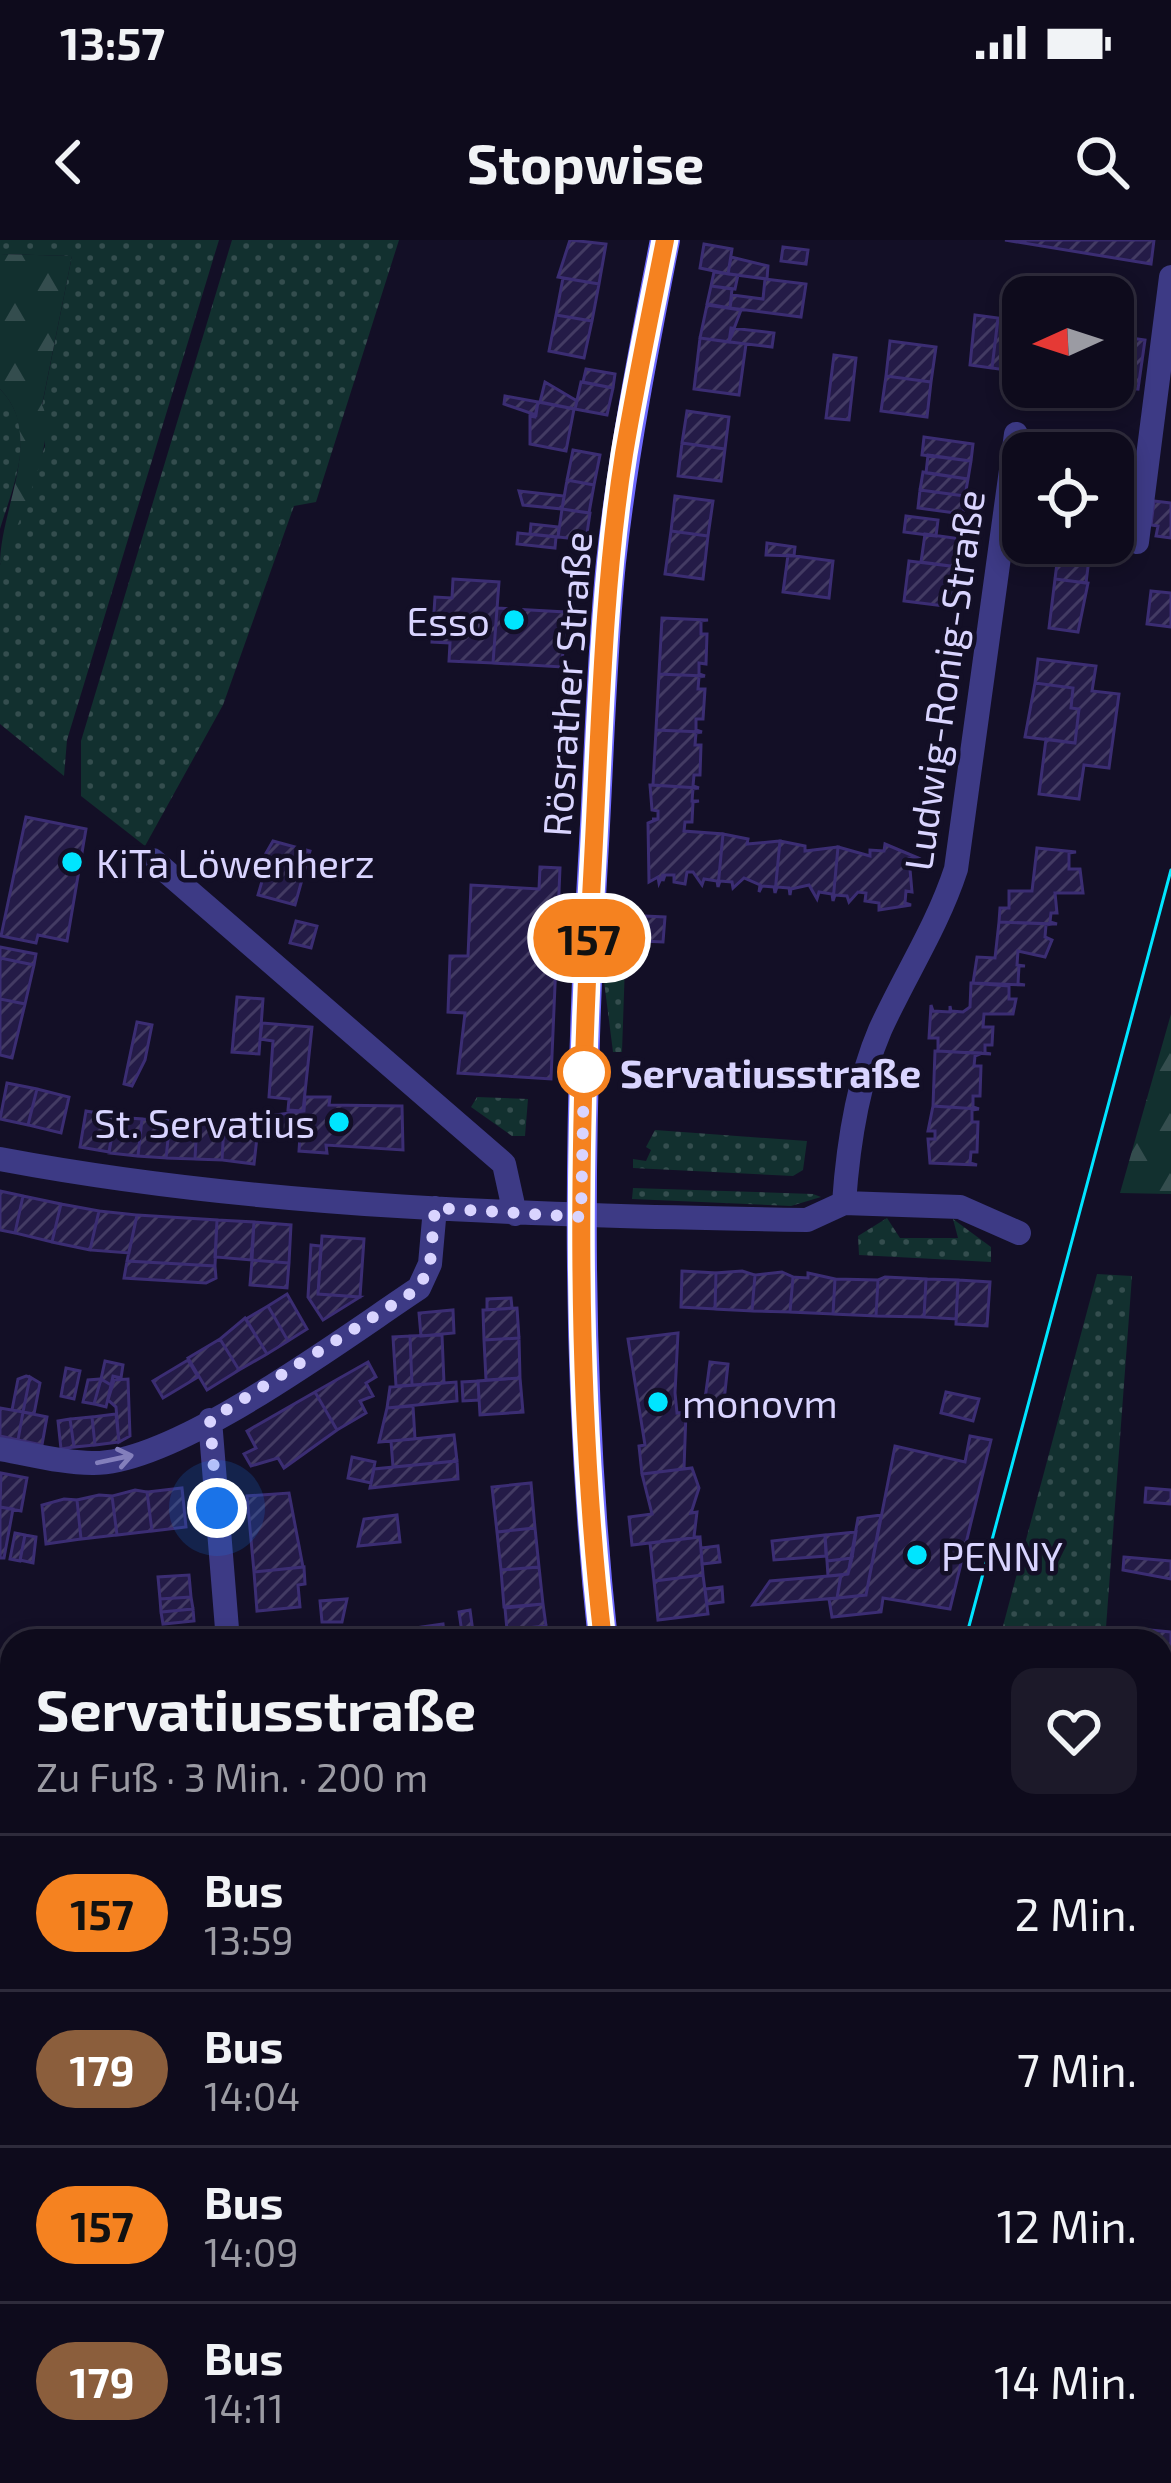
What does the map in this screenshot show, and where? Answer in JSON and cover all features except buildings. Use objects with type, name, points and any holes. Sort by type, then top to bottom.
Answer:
[{"type":"main road","name":"Rösrather Straße","points":[[602,1629],[590,1523],[581,1217],[586,989],[611,568],[624,456],[665,240]]},
{"type":"street","points":[[1137,542],[1171,277]]},
{"type":"street","name":"Ludwig-Ronig-Straße","points":[[844,1203],[860,1092],[880,1031],[942,911],[956,869],[1002,536]]},
{"type":"street","points":[[153,860],[504,1164],[515,1214]]},
{"type":"street","points":[[0,1159],[129,1180],[515,1214],[807,1220],[844,1203],[960,1207],[1019,1234]]},
{"type":"street","points":[[0,1449],[95,1464],[153,1451],[210,1420],[419,1288],[430,1264],[435,1208]]},
{"type":"street","points":[[210,1420],[227,1629]]},
{"type":"green space","points":[[0,240],[219,240],[67,740],[64,776],[0,724],[0,565],[45,446],[42,406],[72,256],[0,254]]},
{"type":"green space","points":[[232,240],[399,240],[316,502],[294,506],[223,705],[145,846],[81,796],[81,741]]},
{"type":"green space","points":[[0,254],[72,256],[42,405],[46,420],[41,461],[0,565],[20,450],[13,408],[0,389]]},
{"type":"green space","points":[[0,389],[12,405],[21,439],[0,529]]},
{"type":"green space","points":[[598,934],[626,935],[622,1052],[613,1052]]},
{"type":"green space","points":[[1171,1014],[1171,1194],[1120,1193]]},
{"type":"green space","points":[[477,1097],[528,1099],[525,1136],[512,1136],[471,1107]]},
{"type":"green space","points":[[655,1130],[807,1141],[803,1170],[793,1176],[633,1168],[633,1159],[646,1161],[651,1150],[646,1147]]},
{"type":"green space","points":[[633,1188],[821,1197],[791,1206],[632,1199]]},
{"type":"green space","points":[[887,1218],[900,1238],[958,1238],[953,1219],[991,1247],[991,1262],[859,1255],[858,1236]]},
{"type":"green space","points":[[1097,1274],[1132,1276],[1106,1629],[1002,1629]]},
{"type":"tram line","points":[[968,1629],[1171,870]]},
{"type":"bus line","name":"157","points":[[602,1629],[590,1523],[581,1217],[586,989],[611,568],[624,456],[665,240]]},
{"type":"place","name":"Esso","points":[[514,620]]},
{"type":"place","name":"KiTa Löwenherz","points":[[72,862]]},
{"type":"place","name":"Servatiusstraße","points":[[584,1072]]},
{"type":"place","name":"St. Servatius","points":[[339,1122]]},
{"type":"place","name":"monovm","points":[[658,1402]]},
{"type":"place","name":"PENNY","points":[[917,1555]]},
{"type":"route","points":[[217,1508],[210,1420],[419,1288],[430,1264],[435,1208],[581,1217],[584,1072]]}]
